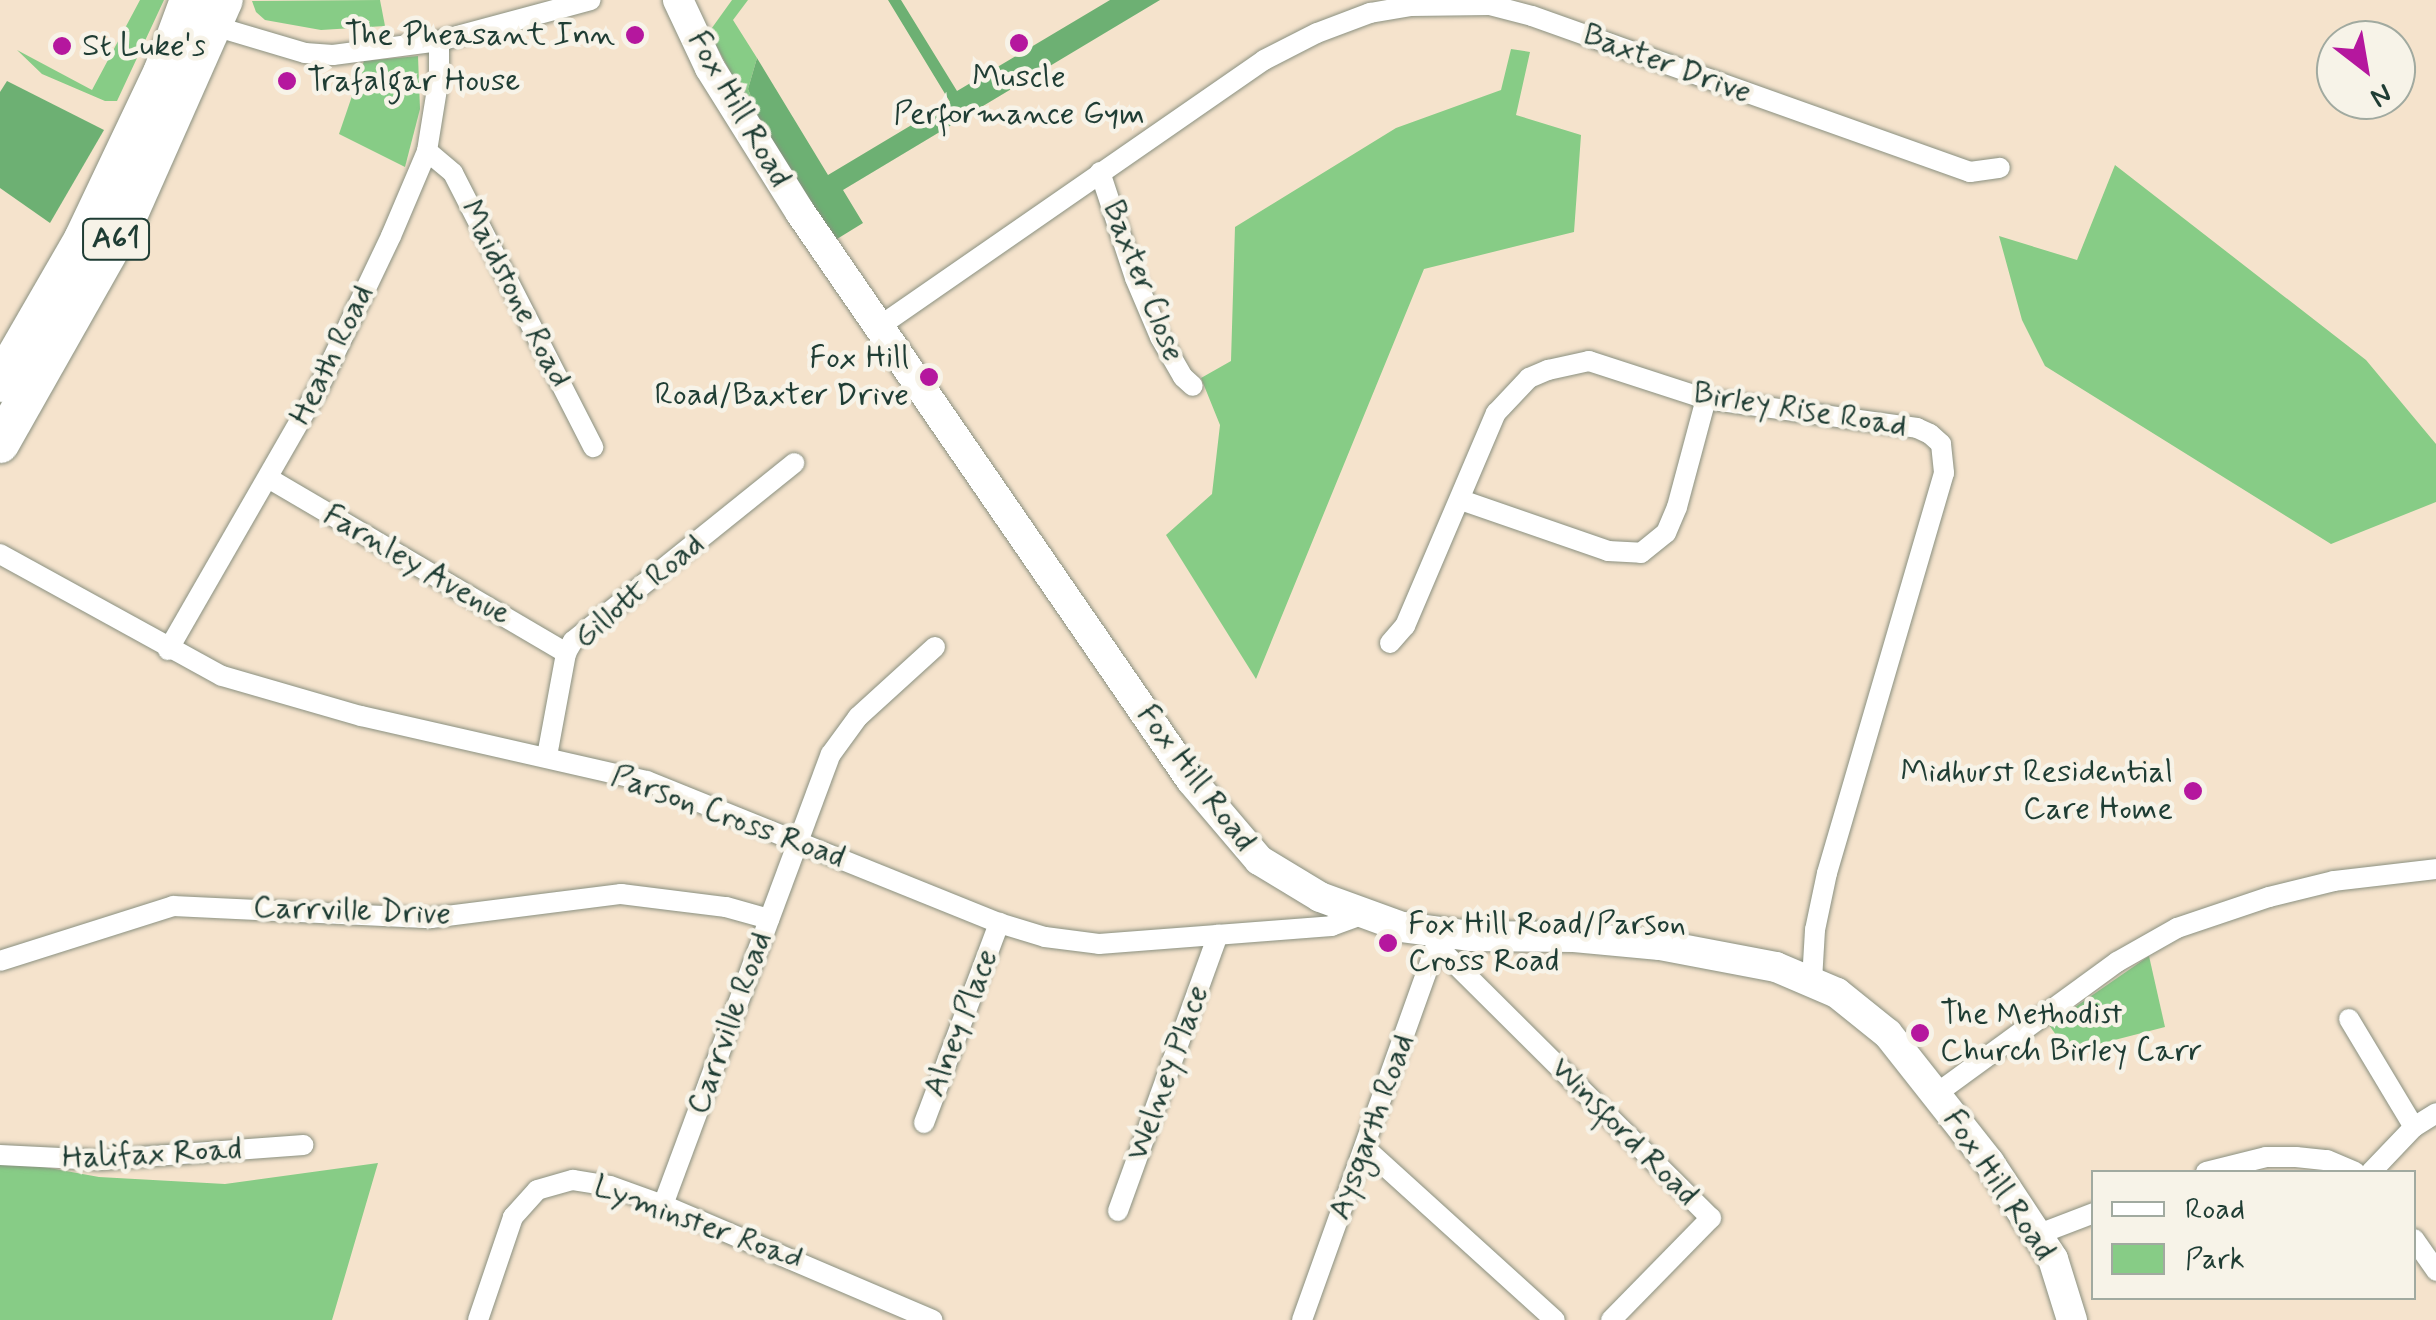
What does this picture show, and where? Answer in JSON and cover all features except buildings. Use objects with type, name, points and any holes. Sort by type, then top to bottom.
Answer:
[{"type":"highway","name":"A61","points":[[0,382],[83,239],[203,11]]},
{"type":"highway","name":"A61","points":[[0,444],[125,222],[203,11]]},
{"type":"street","points":[[203,11],[306,52],[332,55],[440,41],[592,0]]},
{"type":"street","name":"Baxter Drive","points":[[880,326],[1264,60],[1316,33],[1370,14],[1454,2],[1490,5],[1532,16],[1970,172],[2000,168]]},
{"type":"street","name":"Fox Hill Road","points":[[686,4],[737,114],[1228,827],[1286,881],[1362,915],[1439,940],[1612,939],[1726,956],[1812,980],[1862,1011],[1888,1034],[1936,1094],[2039,1234],[2066,1291],[2072,1320]]},
{"type":"street","name":"Heath Road","points":[[168,650],[319,387],[427,151],[439,77],[440,41]]},
{"type":"street","name":"Maidstone Road","points":[[427,151],[453,172],[592,447]]},
{"type":"street","name":"Baxter Close","points":[[1100,172],[1135,278],[1160,337],[1183,377],[1194,386]]},
{"type":"street","name":"Birley Rise Road","points":[[1390,643],[1405,626],[1496,413],[1529,378],[1548,370],[1589,361],[1614,365],[1706,399],[1917,428],[1941,444],[1946,458],[1827,873],[1812,980]]},
{"type":"street","points":[[1460,500],[1608,550],[1641,553],[1666,533],[1677,508],[1706,399]]},
{"type":"street","name":"Gillott Road","points":[[547,756],[566,653],[584,630],[794,464]]},
{"type":"street","name":"Farnley Avenue","points":[[268,478],[566,653]]},
{"type":"street","name":"Parson Cross Road","points":[[0,554],[168,650],[222,676],[278,696],[647,780],[999,922],[1076,943],[1331,926],[1362,915]]},
{"type":"street","name":"Carrville Road","points":[[663,1206],[839,739],[935,647]]},
{"type":"street","points":[[1936,1094],[2117,962],[2177,928],[2269,896],[2334,881],[2436,869]]},
{"type":"street","name":"Carrville Drive","points":[[0,960],[173,906],[441,918],[621,894],[726,908],[769,920]]},
{"type":"street","name":"Alney Place","points":[[924,1123],[999,922]]},
{"type":"street","name":"Welney Place","points":[[1118,1210],[1218,935]]},
{"type":"street","name":"Aysgarth Road","points":[[1302,1320],[1439,940]]},
{"type":"street","name":"Winsford Road","points":[[1439,940],[1710,1218],[1612,1320]]},
{"type":"street","points":[[2349,1020],[2414,1126]]},
{"type":"street","points":[[2374,1170],[2414,1126],[2436,1113]]},
{"type":"street","name":"Halifax Road","points":[[0,1155],[100,1160],[303,1146]]},
{"type":"street","points":[[1366,1148],[1554,1320]]},
{"type":"street","points":[[2214,1170],[2266,1157],[2296,1157],[2327,1160],[2350,1170]]},
{"type":"street","name":"Lyminster Road","points":[[478,1320],[513,1216],[537,1190],[573,1180],[592,1181],[663,1206],[934,1320]]},
{"type":"street","points":[[2039,1234],[2091,1214]]},
{"type":"street","points":[[2416,1242],[2436,1271]]},
{"type":"green space","points":[[140,0],[164,0],[117,101],[105,101],[42,74],[17,50],[92,90]]},
{"type":"green space","points":[[380,0],[385,26],[321,30],[265,20],[252,1]]},
{"type":"green space","points":[[732,0],[748,0],[733,20],[757,58],[748,89],[770,146],[709,32]]},
{"type":"green space","points":[[888,0],[901,0],[957,91],[1110,0],[1160,0],[843,190],[863,223],[837,239],[770,146],[748,89],[757,58],[828,175],[950,102]]},
{"type":"green space","points":[[1511,49],[1530,52],[1516,115],[1581,135],[1574,232],[1424,269],[1256,679],[1166,535],[1212,494],[1220,425],[1201,378],[1231,361],[1235,227],[1396,128],[1501,90]]},
{"type":"green space","points":[[418,56],[420,109],[405,167],[339,134],[364,61]]},
{"type":"green space","points":[[7,81],[104,130],[50,223],[0,188],[0,92]]},
{"type":"green space","points":[[2115,165],[2366,360],[2436,444],[2436,502],[2331,544],[2045,366],[2022,320],[1999,236],[2077,260]]},
{"type":"green space","points":[[2149,956],[2165,1027],[2068,1052],[2049,1025]]},
{"type":"green space","points":[[0,1159],[99,1177],[225,1184],[378,1163],[332,1320],[0,1320]]},
{"type":"place","name":"The Pheasant Inn","points":[[635,35]]},
{"type":"place","name":"Muscle Performance Gym","points":[[1019,43]]},
{"type":"place","name":"St Luke's","points":[[62,46]]},
{"type":"place","name":"Trafalgar House","points":[[287,81]]},
{"type":"place","name":"Fox Hill Road/Baxter Drive","points":[[929,377]]},
{"type":"place","name":"Midhurst Residential Care Home","points":[[2193,791]]},
{"type":"place","name":"Fox Hill Road/Parson Cross Road","points":[[1388,943]]},
{"type":"place","name":"The Methodist Church Birley Carr","points":[[1920,1033]]}]
